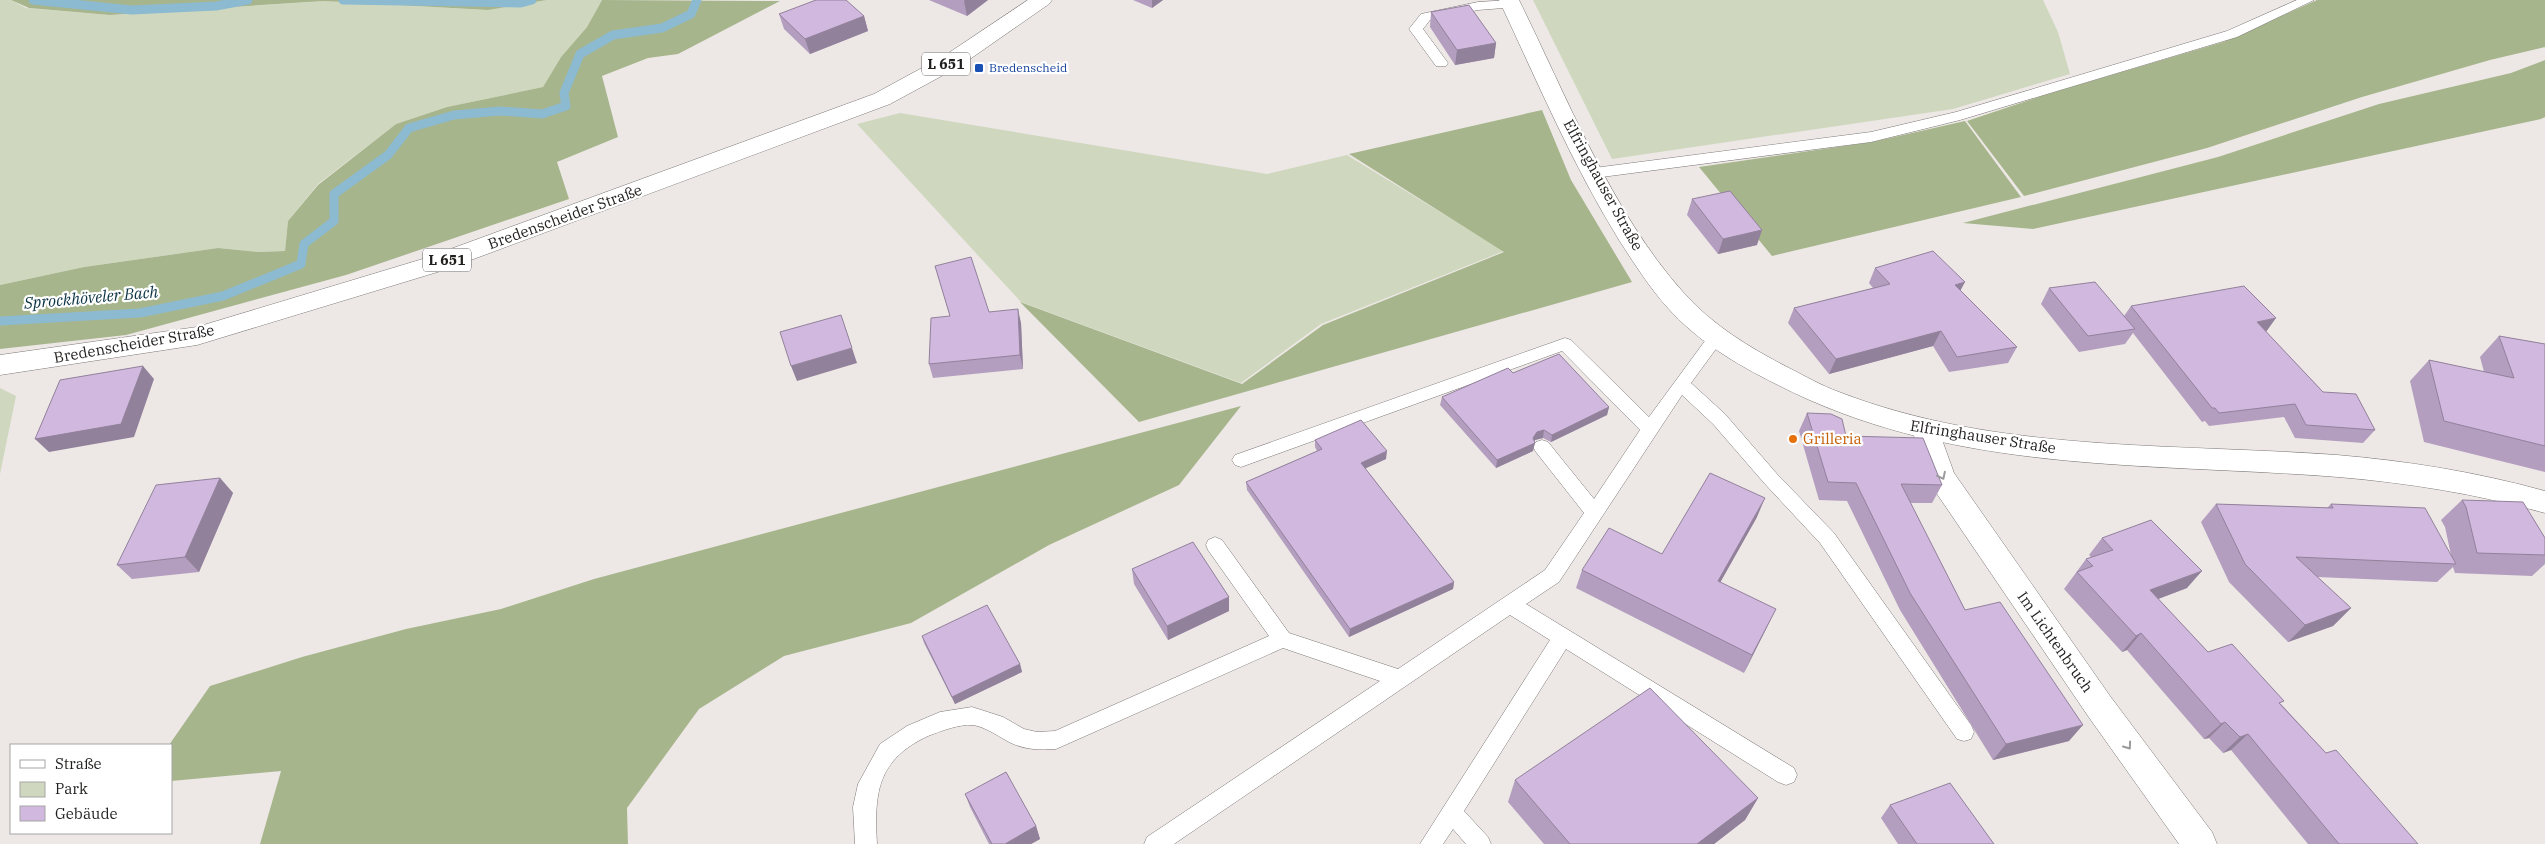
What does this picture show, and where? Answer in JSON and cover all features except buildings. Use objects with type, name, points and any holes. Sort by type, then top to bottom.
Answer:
[{"type":"main road","name":"Bredenscheider Straße","points":[[0,365],[39,361],[197,336],[436,264],[882,100],[952,61],[1042,0]]},
{"type":"main road","name":"Elfringhauser Straße","points":[[1510,2],[1594,173],[1626,231],[1665,289],[1716,338],[1770,372],[1827,400],[1880,418],[1926,430],[1990,441],[2073,450],[2348,468],[2423,475],[2498,489],[2545,502]]},
{"type":"main road","name":"Im Lichtenbruch","points":[[1926,430],[1940,477],[2099,706],[2200,844]]},
{"type":"lane","points":[[1594,173],[1870,137],[1960,116],[2232,34],[2308,0]]},
{"type":"lane","points":[[1441,63],[1416,29],[1426,17],[1478,6],[1510,2]]},
{"type":"lane","points":[[1155,844],[1552,576],[1681,384],[1716,338]]},
{"type":"lane","points":[[1241,460],[1565,344],[1651,430]]},
{"type":"lane","points":[[1681,384],[1719,419],[1771,479],[1827,538],[1964,732]]},
{"type":"lane","points":[[1542,447],[1595,513]]},
{"type":"lane","points":[[1215,545],[1282,640],[1401,679]]},
{"type":"lane","points":[[1511,605],[1786,775]]},
{"type":"lane","points":[[1431,844],[1563,637]]},
{"type":"lane","points":[[866,844],[864,807],[869,784],[888,751],[914,733],[940,721],[972,716],[996,724],[1020,737],[1036,741],[1056,740],[1282,640]]},
{"type":"lane","points":[[1451,812],[1480,844]]},
{"type":"green space","points":[[0,0],[11,0],[26,8],[111,15],[325,1],[486,10],[547,0],[602,0],[587,27],[561,57],[543,87],[447,107],[396,124],[318,184],[288,221],[285,251],[259,252],[218,248],[84,267],[0,285]]},
{"type":"green space","points":[[11,0],[547,0],[488,10],[324,1],[110,15],[29,8]]},
{"type":"green space","points":[[602,0],[780,1],[678,54],[648,58],[602,76],[618,137],[557,162],[569,199],[346,275],[126,335],[0,349],[0,285],[84,267],[218,248],[259,252],[285,251],[288,221],[318,185],[396,124],[447,107],[543,87],[561,57],[587,27]]},
{"type":"green space","points":[[1533,0],[2043,0],[2058,32],[2070,74],[1953,109],[1612,159]]},
{"type":"green space","points":[[2317,0],[2545,0],[2545,47],[2490,60],[2362,97],[2207,148],[2024,196],[1967,121],[2047,94],[2223,42]]},
{"type":"green space","points":[[2545,60],[2545,117],[2541,119],[2033,229],[1963,223],[2218,157],[2379,104],[2511,73]]},
{"type":"green space","points":[[1542,110],[1571,180],[1632,282],[1139,422],[1020,302],[1242,384],[1323,325],[1504,252],[1349,154]]},
{"type":"green space","points":[[900,113],[1267,174],[1347,155],[1504,251],[1321,324],[1241,383],[1021,302],[857,124]]},
{"type":"green space","points":[[1965,121],[2021,197],[1772,256],[1699,167],[1872,142]]},
{"type":"green space","points":[[0,388],[16,396],[0,474]]},
{"type":"green space","points":[[1241,406],[1179,485],[1049,545],[911,623],[784,656],[699,709],[627,808],[628,844],[260,844],[281,771],[172,781],[172,744],[170,744],[210,686],[302,657],[406,629],[501,609],[594,579]]},
{"type":"waterway","name":"Sprockhöveler Bach","points":[[33,0],[132,10],[216,6],[248,0]]},
{"type":"waterway","name":"Sprockhöveler Bach","points":[[343,0],[521,3],[532,0]]},
{"type":"waterway","name":"Sprockhöveler Bach","points":[[0,321],[140,313],[223,296],[301,264],[304,244],[334,221],[334,194],[388,155],[409,128],[454,115],[500,111],[542,114],[566,106],[564,93],[580,54],[613,35],[662,28],[691,14],[697,0]]},
{"type":"place","name":"Bredenscheid","points":[[979,68]]},
{"type":"place","name":"Grilleria","points":[[1793,439]]}]
